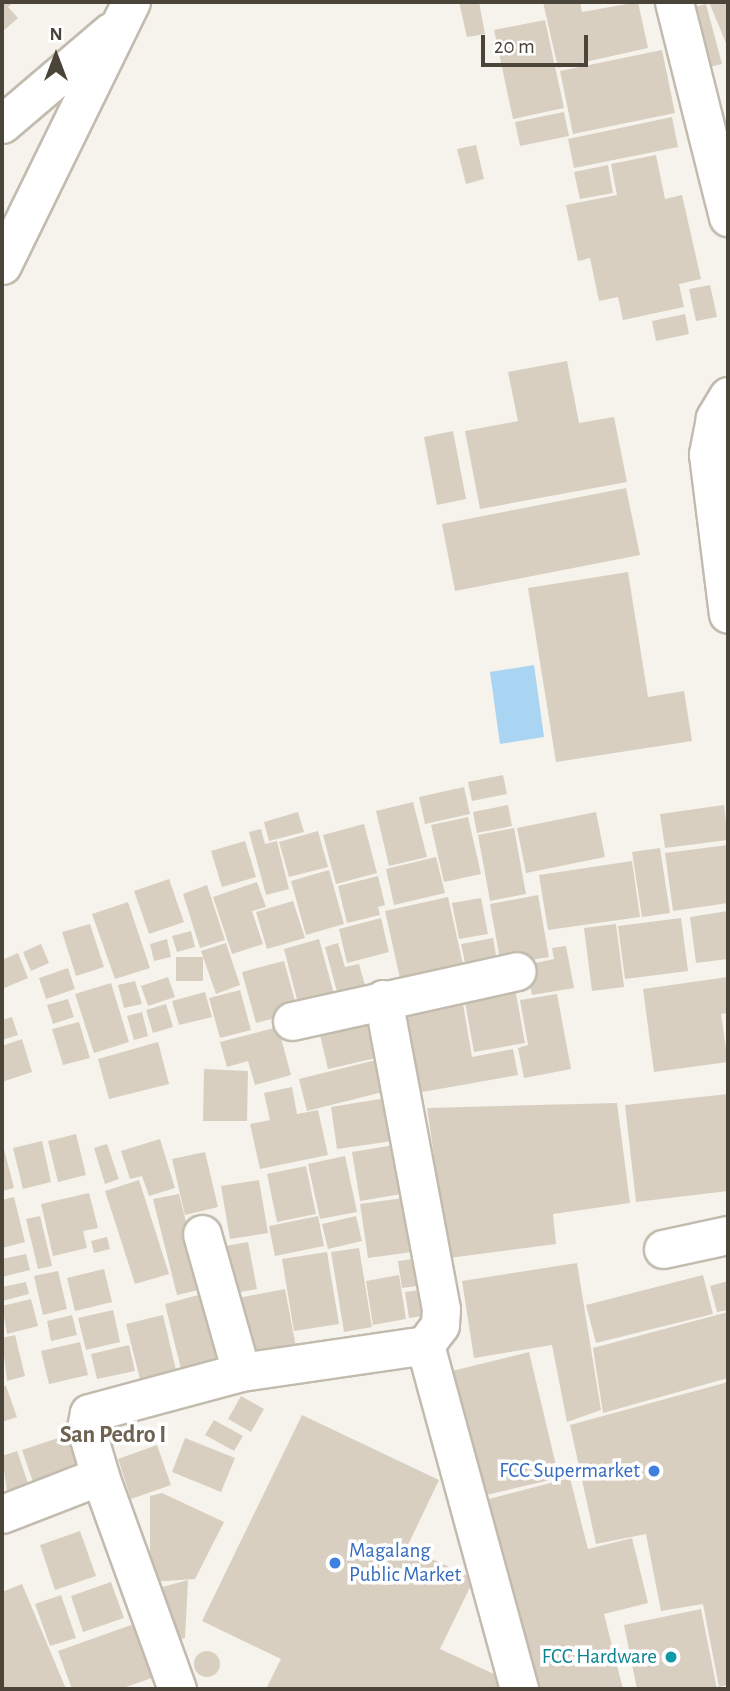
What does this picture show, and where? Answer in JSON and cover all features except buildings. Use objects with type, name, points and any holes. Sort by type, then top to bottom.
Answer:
[{"type":"street","points":[[674,2],[728,217]]},
{"type":"street","points":[[2,124],[127,11]]},
{"type":"street","points":[[2,265],[127,11]]},
{"type":"street","points":[[728,396],[715,418],[708,454],[728,614]]},
{"type":"street","points":[[292,1021],[517,971]]},
{"type":"street","points":[[177,1689],[100,1476],[86,1428],[89,1413],[241,1372],[425,1345],[440,1325],[441,1309],[383,999]]},
{"type":"street","points":[[202,1234],[241,1372]]},
{"type":"street","points":[[663,1250],[728,1235]]},
{"type":"street","points":[[425,1345],[519,1689]]},
{"type":"street","points":[[2,1514],[100,1476]]},
{"type":"water","points":[[534,665],[544,737],[500,744],[490,672]]},
{"type":"place","name":"FCC Supermarket","points":[[654,1471]]},
{"type":"place","name":"Magalang Public Market","points":[[335,1563]]},
{"type":"place","name":"FCC Hardware","points":[[671,1657]]},
{"type":"district","name":"San Pedro I","points":[[113,1436]]}]
